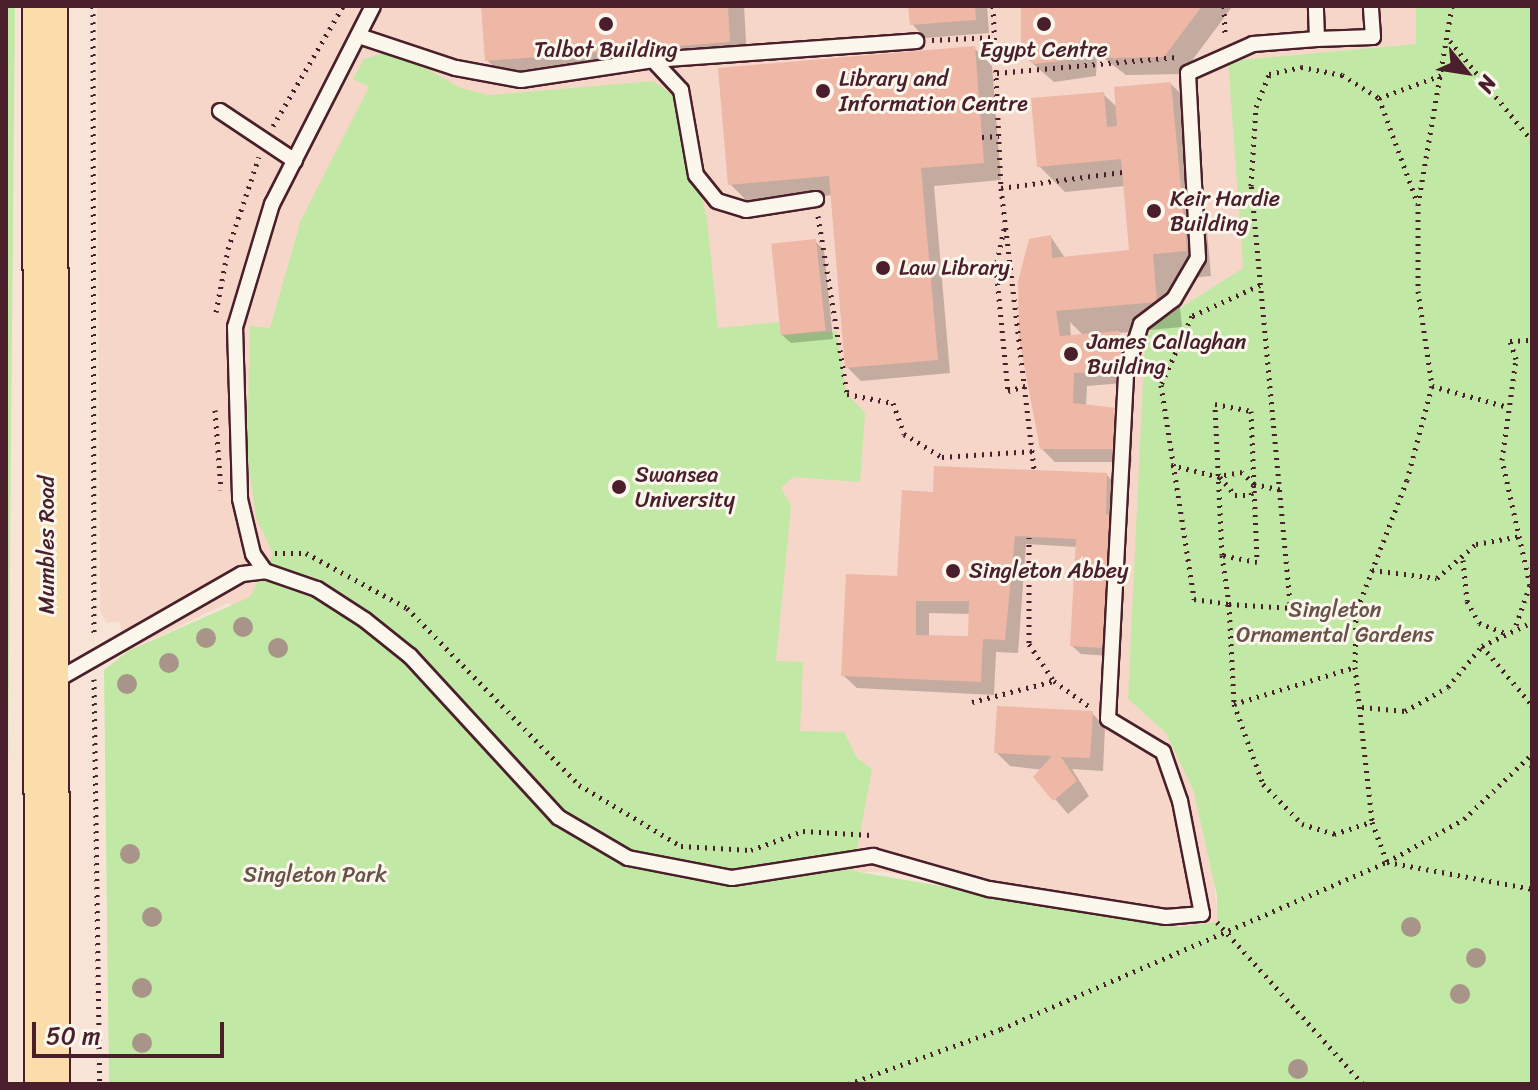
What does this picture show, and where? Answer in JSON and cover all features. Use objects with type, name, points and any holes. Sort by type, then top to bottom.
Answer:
[{"type":"main road","name":"Mumbles Road","points":[[45,6],[47,1084]]},
{"type":"lane","points":[[265,571],[253,554],[239,484],[235,327],[272,204],[373,6]]},
{"type":"lane","points":[[1316,6],[1317,39]]},
{"type":"lane","points":[[48,685],[94,655],[242,574],[265,571],[317,589],[410,656],[558,817],[594,842],[677,871],[732,878],[851,854],[989,889],[1166,917],[1202,914],[1196,862],[1163,752],[1108,719],[1126,371],[1141,324],[1174,299],[1198,258],[1188,73],[1226,54],[1317,39],[1373,37],[1371,6]]},
{"type":"lane","points":[[359,36],[456,68],[521,80],[653,60],[916,41]]},
{"type":"lane","points":[[653,60],[681,90],[696,175],[717,201],[746,210],[816,199]]},
{"type":"lane","points":[[220,111],[295,161]]},
{"type":"path","points":[[93,6],[94,655],[100,1084]]},
{"type":"path","points":[[993,6],[1001,188],[1035,451],[1034,470]]},
{"type":"path","points":[[997,73],[1226,54],[1224,6]]},
{"type":"path","points":[[1387,862],[1372,822],[1362,707],[1355,667],[1356,612],[1407,480],[1432,386],[1418,291],[1418,204],[1450,40],[1452,6]]},
{"type":"path","points":[[916,41],[995,37]]},
{"type":"path","points":[[1450,40],[1532,141]]},
{"type":"path","points":[[1290,603],[1283,490],[1251,186],[1256,107],[1269,74],[1301,67],[1342,75],[1379,98],[1418,204]]},
{"type":"path","points":[[1379,98],[1443,74]]},
{"type":"path","points":[[982,137],[999,136]]},
{"type":"path","points":[[1001,188],[1122,172]]},
{"type":"path","points":[[816,199],[847,394],[893,403],[904,434],[942,457],[1035,451]]},
{"type":"path","points":[[1005,224],[996,267],[1008,391],[1026,385]]},
{"type":"path","points":[[1260,285],[1192,316],[1161,385],[1194,599],[1229,604],[1290,603],[1356,612]]},
{"type":"path","points":[[1516,625],[1530,585],[1502,460],[1516,359],[1510,341],[1532,340]]},
{"type":"path","points":[[1432,386],[1508,407]]},
{"type":"path","points":[[1222,555],[1257,562],[1251,411],[1215,404],[1222,555],[1229,604],[1234,704],[1263,784],[1302,824],[1334,834],[1372,822]]},
{"type":"path","points":[[1171,465],[1220,477],[1242,497],[1254,484]]},
{"type":"path","points":[[1220,477],[1232,469],[1254,484],[1283,490]]},
{"type":"path","points":[[1372,570],[1437,578],[1463,559],[1476,544],[1521,536]]},
{"type":"path","points":[[1029,537],[1029,644],[1054,681],[1108,719]]},
{"type":"path","points":[[253,554],[306,553],[407,608],[579,785],[681,846],[751,850],[803,831],[876,835]]},
{"type":"path","points":[[1463,559],[1467,601],[1479,623],[1506,633]]},
{"type":"path","points":[[1362,707],[1405,711],[1448,687],[1482,646],[1516,625],[1532,622]]},
{"type":"path","points":[[1482,646],[1532,705]]},
{"type":"path","points":[[1234,704],[1355,667]]},
{"type":"path","points":[[972,702],[1054,681]]},
{"type":"path","points":[[1531,755],[1532,769]]},
{"type":"path","points":[[848,1084],[1228,935],[1387,862],[1464,819],[1531,755]]},
{"type":"path","points":[[1387,862],[1532,889]]},
{"type":"path","points":[[1228,935],[1363,1084]]},
{"type":"shaded area","name":"Swansea University","points":[[97,6],[1416,6],[1417,44],[1228,61],[1243,268],[1155,324],[1128,699],[1166,733],[1194,792],[1210,847],[1218,922],[1179,927],[881,871],[818,876],[228,603],[128,651],[119,621],[107,623],[100,612]]},
{"type":"green space","points":[[6,6],[15,6],[6,986]]},
{"type":"green space","name":"Singleton Park","points":[[1416,6],[1532,6],[1532,1084],[109,1084],[104,670],[128,651],[250,597],[273,554],[256,517],[247,453],[250,326],[270,328],[301,220],[369,87],[353,79],[364,59],[395,50],[460,88],[489,95],[653,81],[677,98],[707,219],[718,328],[779,322],[781,335],[836,331],[847,394],[865,413],[860,482],[793,477],[781,488],[791,506],[776,661],[803,662],[800,731],[844,732],[857,758],[872,769],[853,871],[1179,927],[1217,922],[1217,896],[1194,792],[1166,733],[1128,699],[1145,340],[1155,324],[1243,268],[1228,61],[1416,44]]},
{"type":"building","name":"Talbot Building","points":[[481,6],[728,6],[730,42],[485,61]]},
{"type":"building","points":[[908,6],[975,6],[976,20],[910,25]]},
{"type":"building","points":[[1021,6],[1202,6],[1164,57],[1106,58],[1080,37],[1079,59],[1034,64],[1021,55]]},
{"type":"building","name":"Library and Information Centre","points":[[975,46],[984,163],[921,168],[938,360],[845,368],[829,176],[728,185],[718,68]]},
{"type":"building","name":"Keir Hardie Building","points":[[1171,82],[1187,251],[1153,254],[1157,302],[1056,311],[1060,336],[1119,331],[1122,370],[1074,373],[1073,403],[1117,408],[1119,449],[1040,449],[1019,338],[1018,282],[1029,239],[1051,235],[1052,258],[1129,250],[1121,159],[1037,167],[1031,98],[1104,92],[1107,127],[1117,126],[1114,87]]},
{"type":"building","points":[[816,239],[826,330],[781,335],[771,244]]},
{"type":"building","name":"Singleton Abbey","points":[[934,466],[1107,473],[1106,514],[1113,515],[1102,648],[1070,646],[1076,539],[1015,536],[1005,640],[983,639],[981,682],[841,676],[846,574],[897,576],[902,490],[933,492]],"holes":[[[916,601],[969,601],[968,636],[916,635]]]},
{"type":"building","points":[[997,706],[1093,711],[1090,758],[1061,757],[1077,781],[1053,801],[1033,777],[1052,756],[994,753]]},
{"type":"place","name":"Talbot Building","points":[[606,24]]},
{"type":"place","name":"Egypt Centre","points":[[1044,24]]},
{"type":"place","name":"Library and Information Centre","points":[[823,91]]},
{"type":"place","name":"Keir Hardie Building","points":[[1154,211]]},
{"type":"place","name":"Law Library","points":[[883,268]]},
{"type":"place","name":"James Callaghan Building","points":[[1071,354]]},
{"type":"place","name":"Swansea University","points":[[619,487]]},
{"type":"place","name":"Singleton Abbey","points":[[953,571]]},
{"type":"park label","name":"Singleton Ornamental Gardens","points":[[1335,622]]}]
